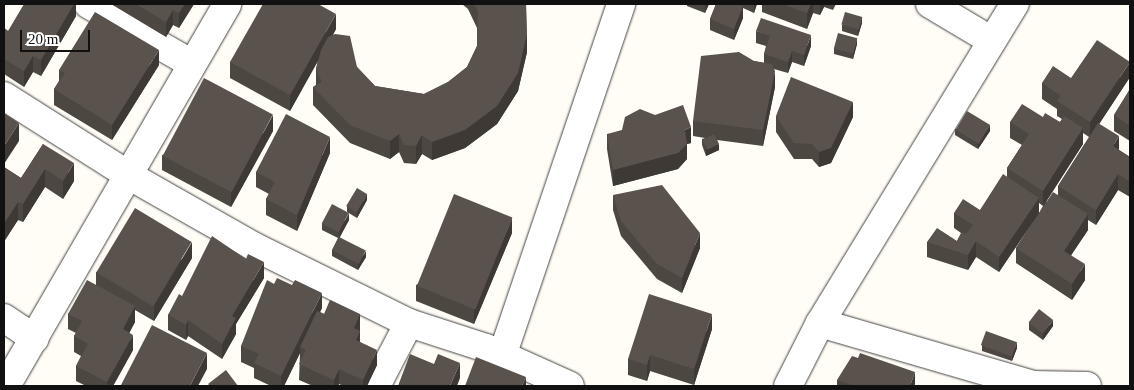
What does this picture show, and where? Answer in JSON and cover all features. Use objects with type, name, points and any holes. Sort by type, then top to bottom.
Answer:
[{"type":"street","points":[[88,4],[189,62]]},
{"type":"street","points":[[11,385],[35,339],[130,176],[189,62],[227,4]]},
{"type":"street","points":[[502,356],[621,4]]},
{"type":"street","points":[[930,4],[992,41]]},
{"type":"street","points":[[788,386],[820,323],[1015,4]]},
{"type":"street","points":[[4,96],[130,176],[253,246],[409,323],[502,356],[570,386]]},
{"type":"street","points":[[4,318],[35,339]]},
{"type":"street","points":[[376,386],[409,323]]},
{"type":"street","points":[[820,323],[1002,382],[1033,385],[1087,386]]},
{"type":"building","points":[[24,4],[74,4],[41,60],[33,56],[24,71],[4,59],[4,28],[8,31]]},
{"type":"building","points":[[136,4],[185,4],[179,13],[173,10],[166,22]]},
{"type":"building","points":[[263,4],[318,4],[336,14],[290,95],[230,62]]},
{"type":"building","points":[[474,4],[526,4],[527,34],[518,73],[497,106],[465,130],[432,142],[422,135],[416,146],[404,145],[399,134],[390,141],[350,125],[313,87],[322,82],[316,69],[321,50],[328,37],[335,34],[350,36],[357,67],[375,86],[424,94],[448,82],[467,67],[477,46],[478,11]]},
{"type":"building","points":[[716,4],[737,4],[743,6],[734,29],[710,19]]},
{"type":"building","points":[[782,4],[811,4],[807,13]]},
{"type":"building","points":[[95,12],[159,50],[112,125],[54,89],[65,73],[59,70]]},
{"type":"building","points":[[845,12],[862,17],[859,29],[841,24]]},
{"type":"building","points":[[761,18],[811,35],[804,55],[792,51],[788,62],[764,54],[770,36],[756,31]]},
{"type":"building","points":[[838,33],[857,38],[853,54],[834,48]]},
{"type":"building","points":[[1097,40],[1130,62],[1090,122],[1057,101],[1061,96],[1042,83],[1053,66],[1071,78]]},
{"type":"building","points":[[739,52],[754,61],[772,64],[775,71],[763,130],[693,121],[701,56]]},
{"type":"building","points":[[791,77],[853,102],[831,148],[819,152],[812,144],[794,143],[776,116]]},
{"type":"building","points":[[204,78],[273,115],[232,192],[163,156]]},
{"type":"building","points":[[1130,89],[1130,126],[1114,115]]},
{"type":"building","points":[[1022,104],[1043,117],[1045,113],[1060,122],[1064,116],[1083,128],[1043,191],[1007,168],[1029,134],[1010,122]]},
{"type":"building","points":[[683,105],[691,127],[685,130],[687,144],[678,153],[613,170],[607,134],[622,130],[625,117],[640,109],[655,115]]},
{"type":"building","points":[[967,111],[990,125],[979,144],[956,130]]},
{"type":"building","points":[[4,113],[19,123],[4,146]]},
{"type":"building","points":[[286,114],[330,137],[297,215],[266,199],[275,182],[256,172]]},
{"type":"building","points":[[1098,123],[1119,136],[1113,146],[1130,157],[1130,182],[1118,174],[1096,210],[1058,186]]},
{"type":"building","points":[[714,134],[719,144],[707,150],[702,140]]},
{"type":"building","points":[[43,144],[74,163],[63,181],[45,169],[23,204],[18,202],[5,222],[4,167],[21,178]]},
{"type":"building","points":[[1003,174],[1039,198],[999,257],[976,241],[968,255],[927,242],[937,228],[957,241],[962,232],[966,234],[973,225],[954,213],[963,199],[980,210]]},
{"type":"building","points":[[662,185],[700,233],[682,278],[657,264],[621,221],[613,195]]},
{"type":"building","points":[[357,188],[367,194],[356,212],[346,206]]},
{"type":"building","points":[[1053,192],[1088,214],[1064,251],[1085,264],[1072,284],[1016,248]]},
{"type":"building","points":[[454,194],[512,218],[475,309],[417,286]]},
{"type":"building","points":[[332,204],[349,213],[338,232],[322,223]]},
{"type":"building","points":[[135,208],[192,242],[153,306],[96,272]]},
{"type":"building","points":[[212,236],[246,259],[248,254],[264,262],[232,316],[236,318],[222,344],[188,320],[186,325],[168,315],[179,294],[182,296]]},
{"type":"building","points":[[339,237],[366,251],[359,264],[332,250]]},
{"type":"building","points":[[277,278],[292,285],[295,280],[322,293],[281,376],[254,363],[259,354],[241,346],[267,280],[274,284]]},
{"type":"building","points":[[87,280],[135,306],[123,329],[133,335],[107,382],[76,366],[88,344],[74,336],[82,321],[68,314]]},
{"type":"building","points":[[649,294],[712,314],[694,369],[650,355],[647,365],[628,359]]},
{"type":"building","points":[[330,300],[360,314],[354,328],[360,331],[356,340],[377,350],[363,380],[339,369],[334,380],[299,364],[306,350],[300,347],[317,311],[324,314]]},
{"type":"building","points":[[1039,309],[1053,320],[1043,333],[1029,322]]},
{"type":"building","points":[[152,325],[207,353],[190,386],[121,385]]},
{"type":"building","points":[[986,331],[1017,342],[1012,356],[981,345]]},
{"type":"building","points":[[860,353],[915,372],[910,386],[855,386],[837,380],[852,356],[858,358]]},
{"type":"building","points":[[410,354],[434,364],[438,354],[460,363],[450,386],[398,386]]},
{"type":"building","points":[[476,357],[526,377],[522,386],[465,386]]},
{"type":"building","points":[[226,370],[238,386],[210,386],[208,384]]}]
